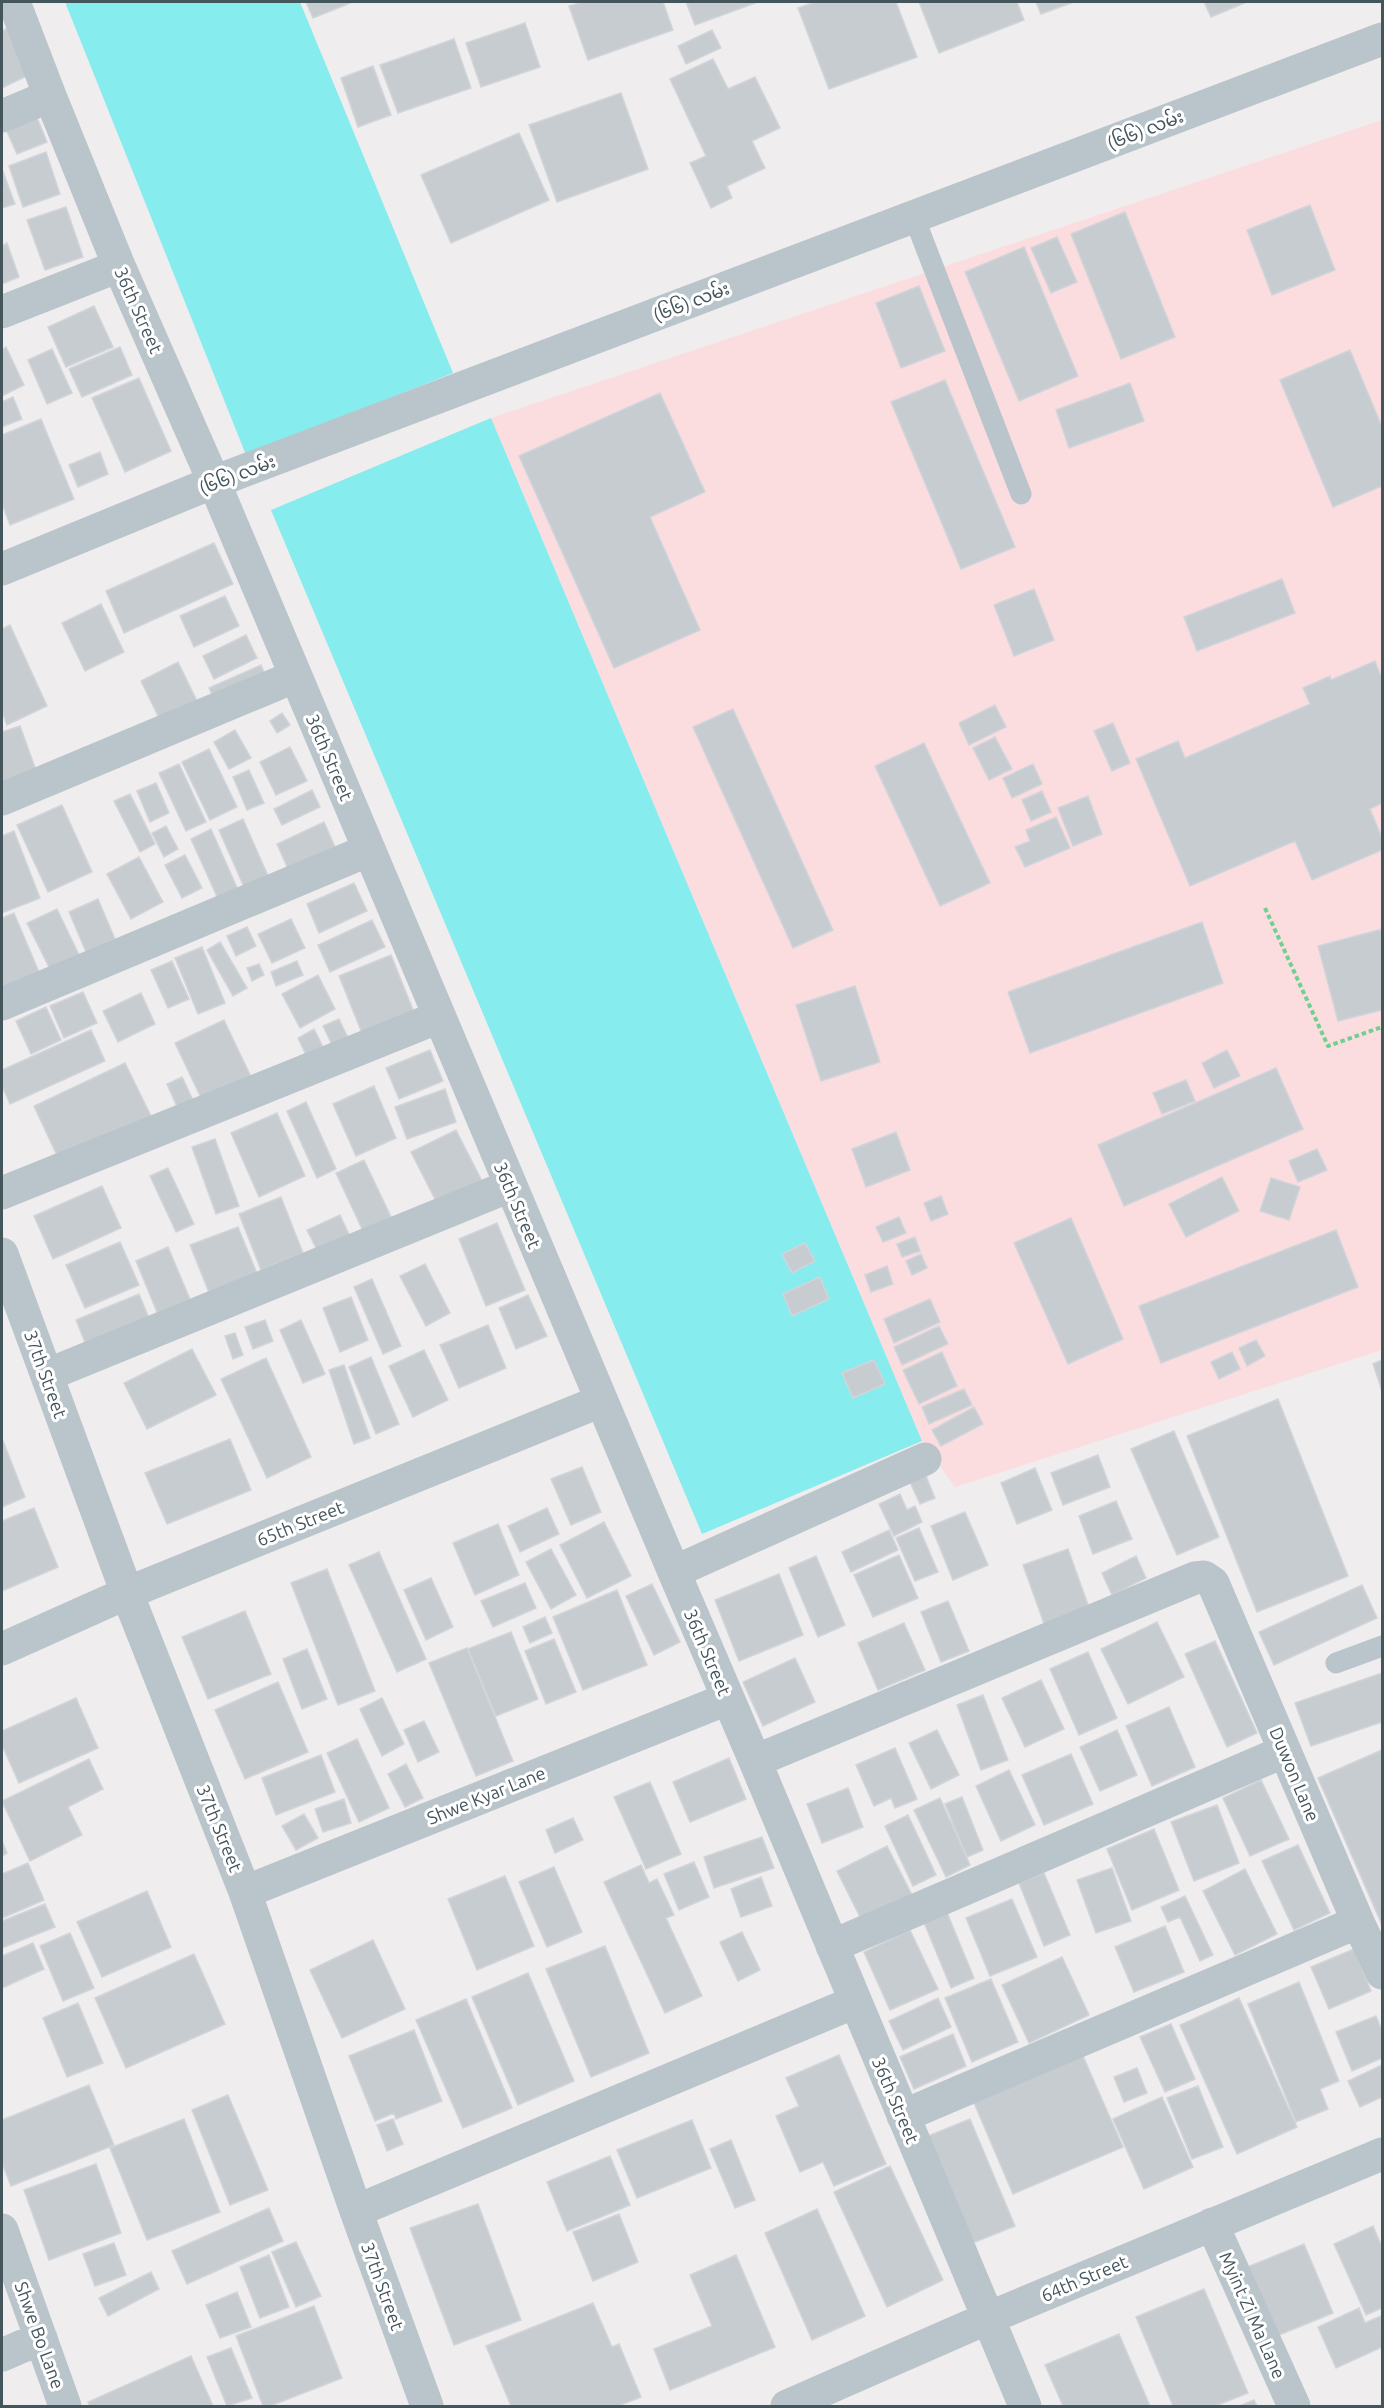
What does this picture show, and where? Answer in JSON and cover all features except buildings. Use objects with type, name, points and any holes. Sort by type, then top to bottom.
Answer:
[{"type":"street","name":"36th Street","points":[[15,2],[50,96],[120,266],[214,482],[1026,2406]]},
{"type":"street","name":"(၆၆) လမ်း","points":[[3,565],[214,482],[1383,39]]},
{"type":"street","points":[[2,116],[50,96]]},
{"type":"street","points":[[2,312],[120,266]]},
{"type":"street","points":[[2,799],[296,676]]},
{"type":"street","points":[[2,1004],[369,850]]},
{"type":"street","points":[[2,1193],[439,1017]]},
{"type":"street","points":[[47,1376],[510,1186]]},
{"type":"street","name":"37th Street","points":[[2,1254],[127,1593],[245,1892],[356,2211],[427,2406]]},
{"type":"street","name":"65th Street","points":[[2,1649],[127,1593],[601,1401]]},
{"type":"street","points":[[674,1572],[925,1459]]},
{"type":"street","name":"Duwon Lane","points":[[755,1761],[1195,1578],[1204,1577],[1213,1583],[1358,1922],[1383,1973]]},
{"type":"street","name":"Shwe Kyar Lane","points":[[245,1892],[727,1699]]},
{"type":"street","points":[[832,1946],[1285,1751]]},
{"type":"street","points":[[903,2116],[1358,1922]]},
{"type":"street","points":[[356,2211],[855,2002]]},
{"type":"street","name":"64th Street","points":[[787,2406],[988,2318],[1383,2154]]},
{"type":"street","name":"Myint Zi Ma Lane","points":[[1212,2224],[1294,2406]]},
{"type":"street","name":"Shwe Bo Lane","points":[[2,2230],[65,2406]]},
{"type":"street","points":[[2,2355],[40,2338]]},
{"type":"lane","points":[[915,217],[1021,494]]},
{"type":"lane","points":[[1336,1664],[1383,1646]]},
{"type":"path","points":[[1265,908],[1328,1046],[1383,1027]]},
{"type":"shaded area","points":[[1382,120],[1382,1350],[955,1487],[922,1441],[491,418]]},
{"type":"water","points":[[65,2],[300,2],[453,373],[246,455]]},
{"type":"water","points":[[491,418],[922,1441],[702,1534],[271,510]]}]
